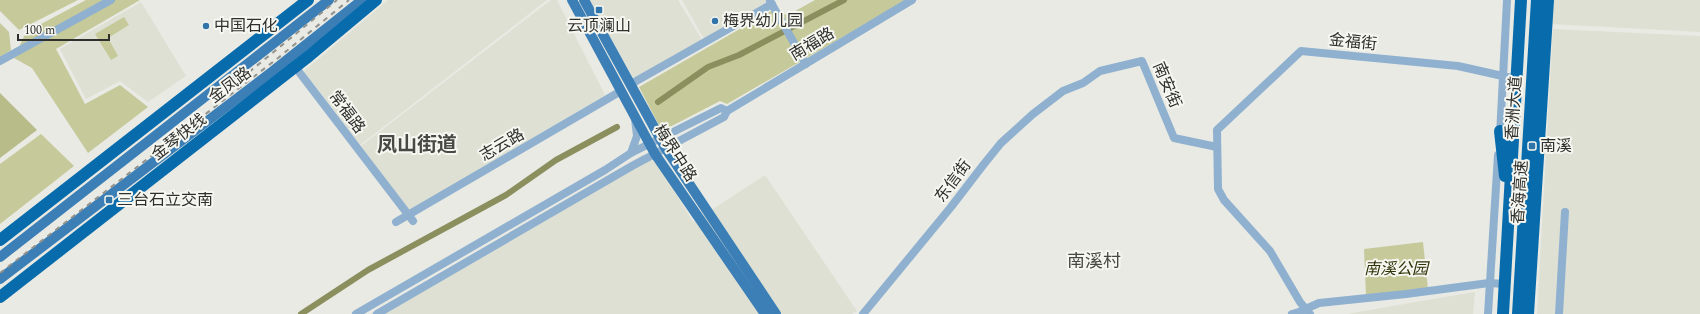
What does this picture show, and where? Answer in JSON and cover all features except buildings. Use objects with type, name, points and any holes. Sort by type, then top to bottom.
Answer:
[{"type":"highway","name":"金琴快线","points":[[0,240],[308,0]]},
{"type":"highway","name":"金琴快线","points":[[0,297],[303,60],[376,0]]},
{"type":"highway","name":"香洲大道","points":[[1503,314],[1521,0]]},
{"type":"highway","name":"香海高速","points":[[1516,314],[1533,0]]},
{"type":"highway","name":"香洲大道","points":[[1516,314],[1537,0]]},
{"type":"highway","name":"香海高速","points":[[1528,314],[1548,0]]},
{"type":"highway","points":[[1500,131],[1509,207]]},
{"type":"main road","name":"金凤路","points":[[0,257],[329,0]]},
{"type":"main road","name":"金凤路","points":[[0,279],[289,59],[362,0]]},
{"type":"main road","name":"梅界中路","points":[[572,0],[655,154],[765,314]]},
{"type":"main road","name":"梅界中路","points":[[584,0],[666,148],[776,314]]},
{"type":"street","points":[[0,61],[111,0]]},
{"type":"street","name":"南福路","points":[[727,111],[912,0]]},
{"type":"street","points":[[1488,314],[1507,0]]},
{"type":"street","points":[[631,84],[771,2],[806,64]]},
{"type":"street","name":"金福街","points":[[1217,147],[1217,130],[1301,51],[1458,66],[1503,78],[1516,79]]},
{"type":"street","name":"常福路","points":[[289,59],[411,218]]},
{"type":"street","name":"南安街","points":[[1082,83],[1100,71],[1142,61],[1174,138],[1217,147]]},
{"type":"street","points":[[611,72],[621,66]]},
{"type":"street","name":"东信街","points":[[863,314],[1001,143],[1033,114],[1063,91],[1082,83]]},
{"type":"street","name":"志云路","points":[[396,222],[411,218],[621,91]]},
{"type":"street","points":[[356,314],[631,153],[721,108],[727,111],[724,117],[655,154],[377,314],[370,306]]},
{"type":"street","points":[[631,153],[637,136],[635,118]]},
{"type":"street","points":[[1217,147],[1218,189],[1224,200],[1270,251],[1308,311]]},
{"type":"street","points":[[1560,314],[1565,212]]},
{"type":"street","points":[[1292,314],[1308,311],[1319,303],[1406,294],[1489,283],[1505,284]]},
{"type":"shaded area","points":[[388,0],[547,0],[360,145],[304,71]]},
{"type":"shaded area","points":[[551,0],[557,0],[605,95],[409,211],[361,146]]},
{"type":"shaded area","points":[[589,0],[678,0],[702,40],[634,79]]},
{"type":"shaded area","name":"梅界幼儿园","points":[[682,0],[767,0],[769,3],[704,39]]},
{"type":"shaded area","points":[[1552,0],[1700,0],[1700,32],[1551,24]]},
{"type":"shaded area","points":[[141,2],[186,76],[148,102],[120,81],[86,99],[60,49]]},
{"type":"shaded area","points":[[1553,29],[1700,36],[1700,314],[1537,314]]},
{"type":"shaded area","points":[[644,154],[660,167],[693,222],[765,175],[857,311],[852,314],[370,314]]},
{"type":"shaded area","points":[[1475,292],[1473,314],[1347,314],[1433,299]]},
{"type":"green space","points":[[0,0],[78,0],[19,30],[0,11]]},
{"type":"green space","points":[[86,0],[140,0],[56,49],[85,104],[120,85],[148,107],[88,153],[32,68],[14,58],[26,32]]},
{"type":"green space","points":[[815,0],[907,0],[727,104],[720,101],[662,131],[639,87],[771,11],[788,15]]},
{"type":"green space","points":[[124,17],[129,25],[108,38],[118,56],[111,60],[95,34]]},
{"type":"green space","points":[[0,23],[9,32],[11,50],[0,57]]},
{"type":"green space","points":[[0,93],[37,130],[0,158]]},
{"type":"green space","points":[[41,134],[74,166],[0,224],[0,164]]},
{"type":"green space","name":"南溪公园","points":[[1423,242],[1428,289],[1366,296],[1364,249]]},
{"type":"waterway","points":[[658,102],[708,67],[739,55],[844,0]]},
{"type":"waterway","points":[[301,314],[368,270],[506,195],[556,160],[617,127]]},
{"type":"railway","points":[[226,91],[337,0]]},
{"type":"railway","points":[[0,273],[278,58],[349,0]]},
{"type":"place","name":"云顶澜山","points":[[599,10]]},
{"type":"place","name":"梅界幼儿园","points":[[715,21]]},
{"type":"place","name":"中国石化","points":[[206,26]]},
{"type":"place","name":"南溪","points":[[1532,146]]},
{"type":"place","name":"三台石立交南","points":[[109,200]]},
{"type":"district","name":"凤山街道","points":[[417,145]]},
{"type":"district","name":"南溪村","points":[[1094,261]]}]
